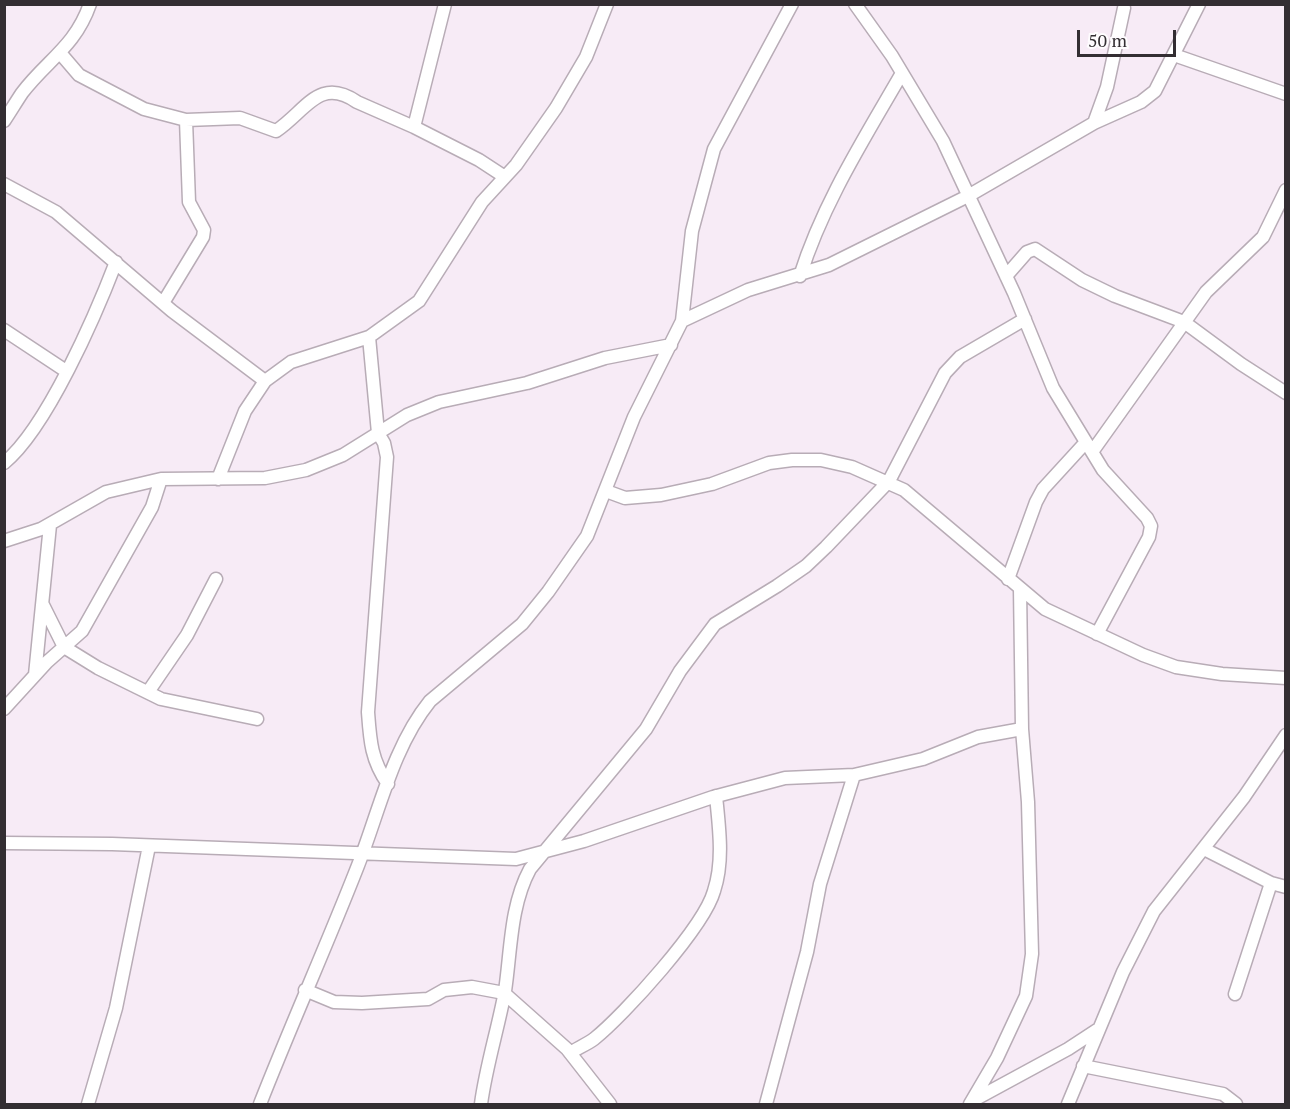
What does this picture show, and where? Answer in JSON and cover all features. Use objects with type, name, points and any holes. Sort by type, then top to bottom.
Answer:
[{"type":"street","points":[[4,121],[23,92],[61,54],[84,22],[90,4]]},
{"type":"street","points":[[414,127],[445,4]]},
{"type":"street","points":[[218,479],[245,411],[265,381],[291,362],[369,337],[419,301],[482,202],[505,177],[556,108],[586,57],[607,4]]},
{"type":"street","points":[[260,1104],[363,854],[388,784],[419,714],[522,624],[548,592],[587,536],[634,417],[682,321],[692,231],[714,149],[792,4]]},
{"type":"street","points":[[855,4],[902,73],[943,141],[1025,318],[1053,388],[1103,470],[1147,518],[1151,526],[1149,537],[1097,634]]},
{"type":"street","points":[[682,321],[748,290],[800,276],[829,265],[968,196],[1094,123],[1141,102],[1155,91],[1199,4]]},
{"type":"street","points":[[1094,123],[1107,87],[1124,8]]},
{"type":"street","points":[[61,54],[79,75],[118,98],[144,109],[186,120],[240,118],[276,131],[320,95],[331,91],[343,93],[357,102],[480,160],[505,177]]},
{"type":"street","points":[[1174,55],[1286,94]]},
{"type":"street","points":[[800,276],[810,242],[826,208],[902,73]]},
{"type":"street","points":[[163,303],[203,237],[204,230],[189,202],[186,120]]},
{"type":"street","points":[[4,184],[43,203],[163,303],[265,381]]},
{"type":"street","points":[[1008,579],[1029,520],[1043,489],[1089,447],[1157,365],[1206,292],[1263,237],[1286,190]]},
{"type":"street","points":[[1006,276],[1027,252],[1035,249],[1082,280],[1115,296],[1184,322],[1241,364],[1286,393]]},
{"type":"street","points":[[4,463],[31,431],[66,371],[102,298],[116,262]]},
{"type":"street","points":[[481,1104],[504,993],[520,888],[542,853],[646,729],[680,671],[715,624],[806,566],[889,482],[945,372],[960,357],[1025,318]]},
{"type":"street","points":[[4,330],[66,371]]},
{"type":"street","points":[[369,337],[378,433],[384,443],[387,457],[368,712],[370,749],[377,768],[388,784]]},
{"type":"street","points":[[4,541],[50,525],[106,492],[161,479],[265,478],[306,470],[343,456],[407,415],[439,402],[527,383],[604,358],[671,345]]},
{"type":"street","points":[[606,491],[625,498],[662,495],[712,484],[769,464],[792,460],[821,460],[852,467],[889,482],[923,505],[1045,609],[1097,634],[1176,667],[1222,674],[1286,678]]},
{"type":"street","points":[[4,709],[35,675],[82,631],[152,507],[161,479]]},
{"type":"street","points":[[35,675],[50,525]]},
{"type":"street","points":[[148,692],[187,635],[216,579]]},
{"type":"street","points":[[972,1102],[998,1058],[1026,996],[1032,954],[1028,802],[1022,729],[1020,588]]},
{"type":"street","points":[[43,605],[64,647],[98,668],[161,699],[256,719]]},
{"type":"street","points":[[4,843],[516,859],[542,853],[716,796],[786,778],[855,775],[923,759],[978,737],[1022,729]]},
{"type":"street","points":[[1068,1104],[1123,972],[1154,911],[1244,797],[1286,735]]},
{"type":"street","points":[[766,1104],[805,963],[820,884],[855,775]]},
{"type":"street","points":[[570,1053],[594,1039],[629,1004],[682,944],[714,894],[718,876],[719,835],[716,796]]},
{"type":"street","points":[[88,1104],[116,1008],[149,846]]},
{"type":"street","points":[[1204,849],[1271,883],[1286,886]]},
{"type":"street","points":[[1235,994],[1271,883]]},
{"type":"street","points":[[306,990],[334,1002],[362,1003],[428,999],[444,990],[471,987],[504,993],[537,1020],[570,1053],[610,1104]]},
{"type":"street","points":[[972,1102],[1068,1049],[1098,1029]]},
{"type":"street","points":[[1068,1049],[1085,1061],[1223,1094],[1236,1104]]},
{"type":"street","points":[[998,1058],[1013,1078]]}]
